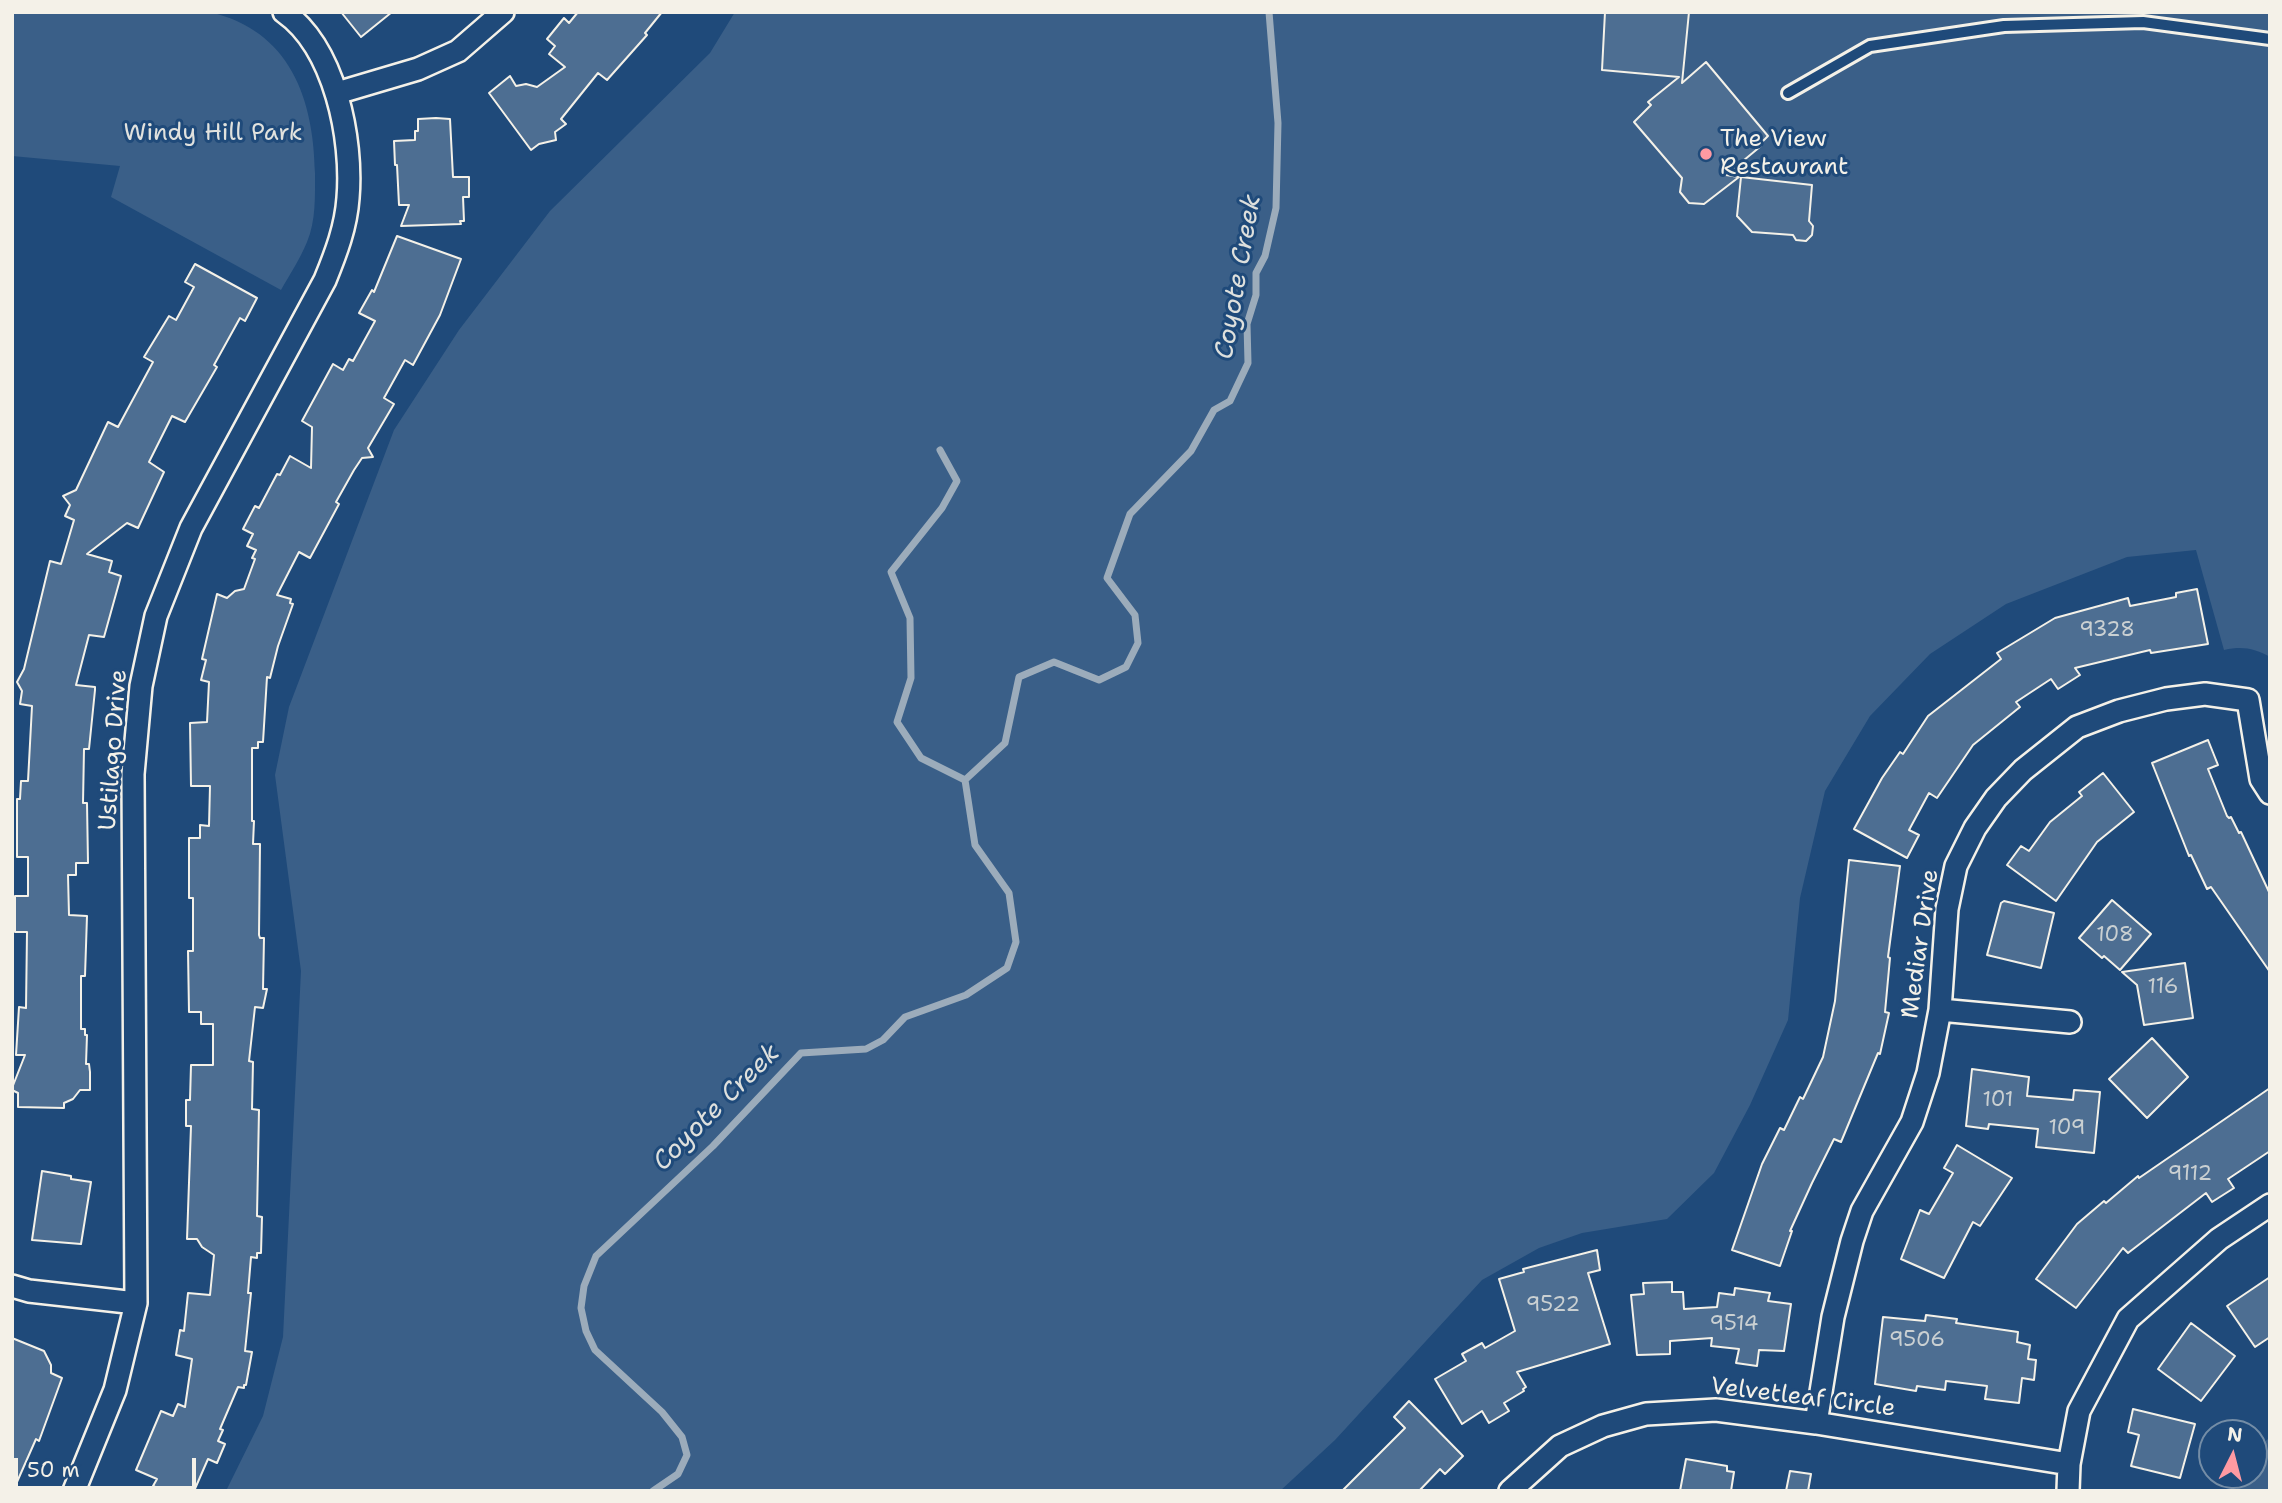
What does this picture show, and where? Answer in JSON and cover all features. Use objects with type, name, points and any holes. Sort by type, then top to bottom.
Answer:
[{"type":"street","name":"Ustilago Drive","points":[[74,1491],[116,1390],[136,1303],[133,774],[141,686],[156,616],[191,528],[325,280],[341,241],[348,197],[346,139],[337,93],[315,44],[285,12]]},
{"type":"street","points":[[337,93],[418,69],[458,51],[503,12]]},
{"type":"street","name":"Mediar Drive","points":[[1816,1423],[1833,1317],[1852,1241],[1862,1210],[1912,1122],[1928,1073],[1940,1010],[1947,909],[1956,866],[1975,828],[1996,798],[2040,755],[2077,727],[2119,711],[2166,699],[2205,694],[2248,701],[2261,779],[2270,793]]},
{"type":"street","points":[[1940,1010],[2070,1022]]},
{"type":"street","points":[[2068,1491],[2069,1464],[2079,1411],[2128,1319],[2218,1239],[2270,1205]]},
{"type":"street","points":[[12,1286],[29,1291],[136,1303]]},
{"type":"street","name":"Velvetleaf Circle","points":[[1510,1491],[1560,1446],[1603,1426],[1646,1414],[1716,1410],[1816,1423],[2069,1464]]},
{"type":"lane","points":[[1788,93],[1870,46],[2004,26],[2143,22],[2270,39]]},
{"type":"green space","name":"Windy Hill Park","points":[[12,12],[209,12],[237,21],[260,34],[278,51],[302,94],[309,119],[315,173],[310,234],[281,290],[111,197],[120,166],[12,156]]},
{"type":"green space","points":[[735,12],[2270,12],[2270,657],[2248,649],[2224,650],[2196,550],[2127,557],[2006,604],[1930,654],[1870,716],[1825,791],[1800,898],[1788,1020],[1750,1105],[1714,1173],[1667,1219],[1582,1233],[1539,1248],[1482,1280],[1335,1440],[1280,1491],[226,1491],[263,1416],[283,1337],[301,971],[275,775],[289,707],[394,430],[459,330],[550,211],[710,53]]},
{"type":"green space","points":[[2270,1437],[2270,1491],[2236,1491],[2268,1489]]},
{"type":"building","points":[[341,12],[392,12],[361,37]]},
{"type":"building","points":[[578,12],[662,12],[645,33],[647,35],[607,80],[598,73],[561,119],[566,124],[555,132],[556,140],[539,144],[531,150],[489,93],[510,76],[516,86],[526,84],[537,87],[565,67],[549,54],[555,46],[547,39],[564,18],[569,23]]},
{"type":"building","name":"The View Restaurant","points":[[1605,12],[1689,12],[1682,83],[1706,62],[1768,136],[1761,146],[1726,175],[1739,177],[1704,204],[1689,203],[1680,192],[1682,178],[1634,122],[1651,105],[1648,102],[1679,77],[1602,70]]},
{"type":"building","points":[[418,119],[450,119],[453,177],[469,177],[469,197],[463,197],[464,221],[460,221],[461,224],[401,226],[409,205],[399,205],[394,141],[415,140]]},
{"type":"building","points":[[1741,177],[1812,185],[1809,221],[1813,226],[1812,235],[1806,241],[1796,240],[1793,235],[1752,232],[1737,216]]},
{"type":"building","points":[[397,236],[461,259],[440,315],[413,365],[405,360],[384,398],[394,404],[368,448],[373,457],[362,458],[336,502],[339,504],[310,558],[299,552],[277,595],[291,599],[290,603],[293,604],[270,678],[267,677],[263,742],[258,742],[258,748],[252,748],[253,844],[260,844],[259,935],[264,938],[263,989],[267,989],[263,1008],[255,1007],[249,1061],[253,1062],[252,1109],[259,1110],[257,1216],[262,1217],[261,1253],[257,1253],[257,1258],[251,1257],[248,1293],[251,1293],[245,1351],[252,1352],[246,1385],[244,1388],[238,1387],[220,1429],[223,1430],[218,1441],[225,1444],[217,1463],[208,1459],[194,1491],[164,1491],[153,1486],[157,1479],[136,1470],[161,1411],[173,1416],[178,1404],[185,1407],[192,1359],[176,1355],[180,1330],[184,1331],[188,1293],[210,1295],[214,1255],[202,1247],[197,1239],[187,1239],[191,1126],[186,1126],[186,1100],[190,1100],[191,1065],[213,1065],[213,1024],[201,1024],[201,1012],[189,1012],[188,951],[193,951],[193,898],[189,898],[189,838],[200,838],[200,825],[209,826],[210,786],[191,786],[190,723],[207,722],[209,682],[201,680],[206,660],[202,659],[217,594],[227,598],[235,591],[244,589],[255,559],[252,558],[256,550],[247,546],[253,534],[243,529],[255,506],[259,508],[290,456],[311,468],[312,427],[302,421],[333,364],[343,370],[349,359],[353,361],[375,321],[359,313],[372,290],[374,292]]},
{"type":"building","points":[[195,264],[257,298],[245,321],[240,318],[214,365],[217,367],[185,422],[172,416],[149,462],[164,472],[138,528],[127,523],[87,554],[112,561],[109,572],[121,576],[104,637],[89,635],[76,685],[95,687],[89,749],[84,749],[83,803],[87,803],[88,863],[76,863],[76,875],[68,875],[69,915],[87,916],[85,976],[81,976],[81,1029],[85,1029],[87,1035],[86,1064],[89,1064],[90,1090],[80,1090],[73,1099],[64,1103],[64,1108],[18,1107],[18,1093],[12,1088],[25,1055],[16,1055],[19,1007],[26,1008],[27,932],[15,932],[15,896],[28,896],[28,857],[17,857],[17,799],[20,799],[21,781],[28,781],[32,706],[20,704],[22,691],[17,682],[24,669],[50,561],[61,564],[74,520],[65,516],[70,505],[63,496],[76,490],[108,422],[118,427],[153,362],[144,357],[169,316],[176,320],[194,287],[185,282]]},
{"type":"building","points":[[2197,589],[2208,644],[2151,653],[2150,650],[2075,668],[2080,675],[2058,689],[2051,679],[2016,702],[2020,707],[1973,745],[1937,798],[1929,793],[1909,830],[1919,835],[1907,858],[1854,829],[1882,778],[1900,752],[1903,754],[1928,716],[2001,659],[1997,653],[2055,618],[2128,598],[2130,606],[2176,597],[2176,593]]},
{"type":"building","points":[[2208,740],[2218,765],[2208,769],[2227,816],[2231,817],[2239,833],[2241,832],[2270,894],[2270,972],[2211,887],[2207,889],[2191,855],[2189,856],[2152,763]]},
{"type":"building","points":[[2103,773],[2134,812],[2097,842],[2056,901],[2007,865],[2021,846],[2029,851],[2050,822],[2082,796],[2079,792]]},
{"type":"building","points":[[1849,860],[1900,866],[1888,957],[1885,1012],[1889,1013],[1880,1054],[1878,1053],[1841,1142],[1834,1139],[1812,1183],[1790,1231],[1780,1266],[1732,1250],[1762,1164],[1780,1128],[1784,1130],[1800,1097],[1803,1099],[1823,1057],[1835,1001]]},
{"type":"building","points":[[2112,900],[2151,934],[2120,970],[2079,938]]},
{"type":"building","points":[[2004,901],[2054,913],[2041,968],[1987,955],[2001,903]]},
{"type":"building","points":[[2185,963],[2193,1018],[2144,1025],[2137,985],[2122,972]]},
{"type":"building","points":[[2152,1038],[2188,1077],[2147,1118],[2109,1079]]},
{"type":"building","points":[[1972,1069],[2029,1077],[2027,1096],[2073,1100],[2074,1090],[2100,1092],[2094,1153],[2036,1147],[2038,1129],[1989,1124],[1988,1129],[1966,1126]]},
{"type":"building","points":[[2270,1088],[2270,1151],[2228,1179],[2234,1188],[2212,1202],[2206,1193],[2128,1253],[2123,1248],[2076,1308],[2036,1279],[2077,1224],[2104,1201],[2106,1203],[2138,1176],[2139,1178]]},
{"type":"building","points":[[1957,1145],[2012,1178],[1980,1226],[1973,1222],[1944,1278],[1901,1259],[1920,1210],[1929,1214],[1953,1173],[1944,1168]]},
{"type":"building","points":[[42,1171],[91,1182],[81,1244],[32,1240]]},
{"type":"building","points":[[1597,1250],[1600,1270],[1588,1273],[1610,1344],[1517,1372],[1526,1387],[1504,1403],[1509,1411],[1489,1423],[1482,1411],[1462,1424],[1435,1379],[1466,1361],[1462,1354],[1482,1343],[1485,1348],[1515,1331],[1499,1279],[1524,1272],[1523,1269]]},
{"type":"building","points":[[2270,1277],[2270,1337],[2255,1347],[2227,1306]]},
{"type":"building","points":[[1672,1282],[1672,1292],[1683,1292],[1684,1309],[1717,1307],[1719,1293],[1734,1295],[1735,1288],[1770,1293],[1768,1301],[1791,1304],[1784,1351],[1759,1350],[1757,1366],[1736,1363],[1739,1349],[1711,1346],[1712,1338],[1670,1341],[1670,1354],[1637,1355],[1631,1295],[1644,1294],[1643,1283]]},
{"type":"building","points":[[1926,1315],[1957,1319],[1956,1323],[2018,1332],[2017,1342],[2030,1345],[2028,1359],[2036,1360],[2034,1380],[2022,1378],[2019,1403],[1985,1399],[1987,1386],[1946,1381],[1945,1390],[1917,1386],[1916,1391],[1875,1384],[1883,1317],[1925,1321]]},
{"type":"building","points":[[2191,1323],[2235,1356],[2201,1401],[2158,1369]]},
{"type":"building","points":[[12,1338],[44,1351],[51,1365],[51,1373],[62,1378],[39,1441],[36,1439],[13,1491]]},
{"type":"building","points":[[1409,1401],[1463,1456],[1445,1474],[1440,1469],[1419,1491],[1342,1491],[1405,1428],[1394,1417]]},
{"type":"building","points":[[2133,1409],[2195,1424],[2180,1478],[2131,1466],[2139,1435],[2128,1432]]},
{"type":"building","points":[[1686,1459],[1727,1466],[1727,1471],[1734,1472],[1731,1491],[1680,1491]]},
{"type":"building","points":[[1790,1471],[1811,1474],[1808,1491],[1786,1491]]},
{"type":"waterway","name":"Coyote Creek","points":[[965,780],[1005,743],[1019,677],[1054,662],[1099,680],[1126,667],[1138,643],[1135,615],[1107,578],[1130,514],[1191,451],[1214,410],[1230,401],[1248,363],[1247,324],[1256,295],[1256,273],[1265,256],[1276,208],[1278,123],[1269,12]]},
{"type":"waterway","points":[[940,450],[957,481],[942,508],[891,572],[910,618],[911,678],[897,722],[921,758],[965,780]]},
{"type":"waterway","name":"Coyote Creek","points":[[653,1491],[678,1474],[687,1455],[682,1437],[662,1412],[595,1350],[586,1331],[581,1308],[584,1286],[596,1256],[713,1146],[801,1053],[866,1049],[883,1040],[905,1017],[966,995],[1007,968],[1016,942],[1009,893],[975,845],[965,780]]},
{"type":"place","name":"The View Restaurant","points":[[1706,154]]}]
